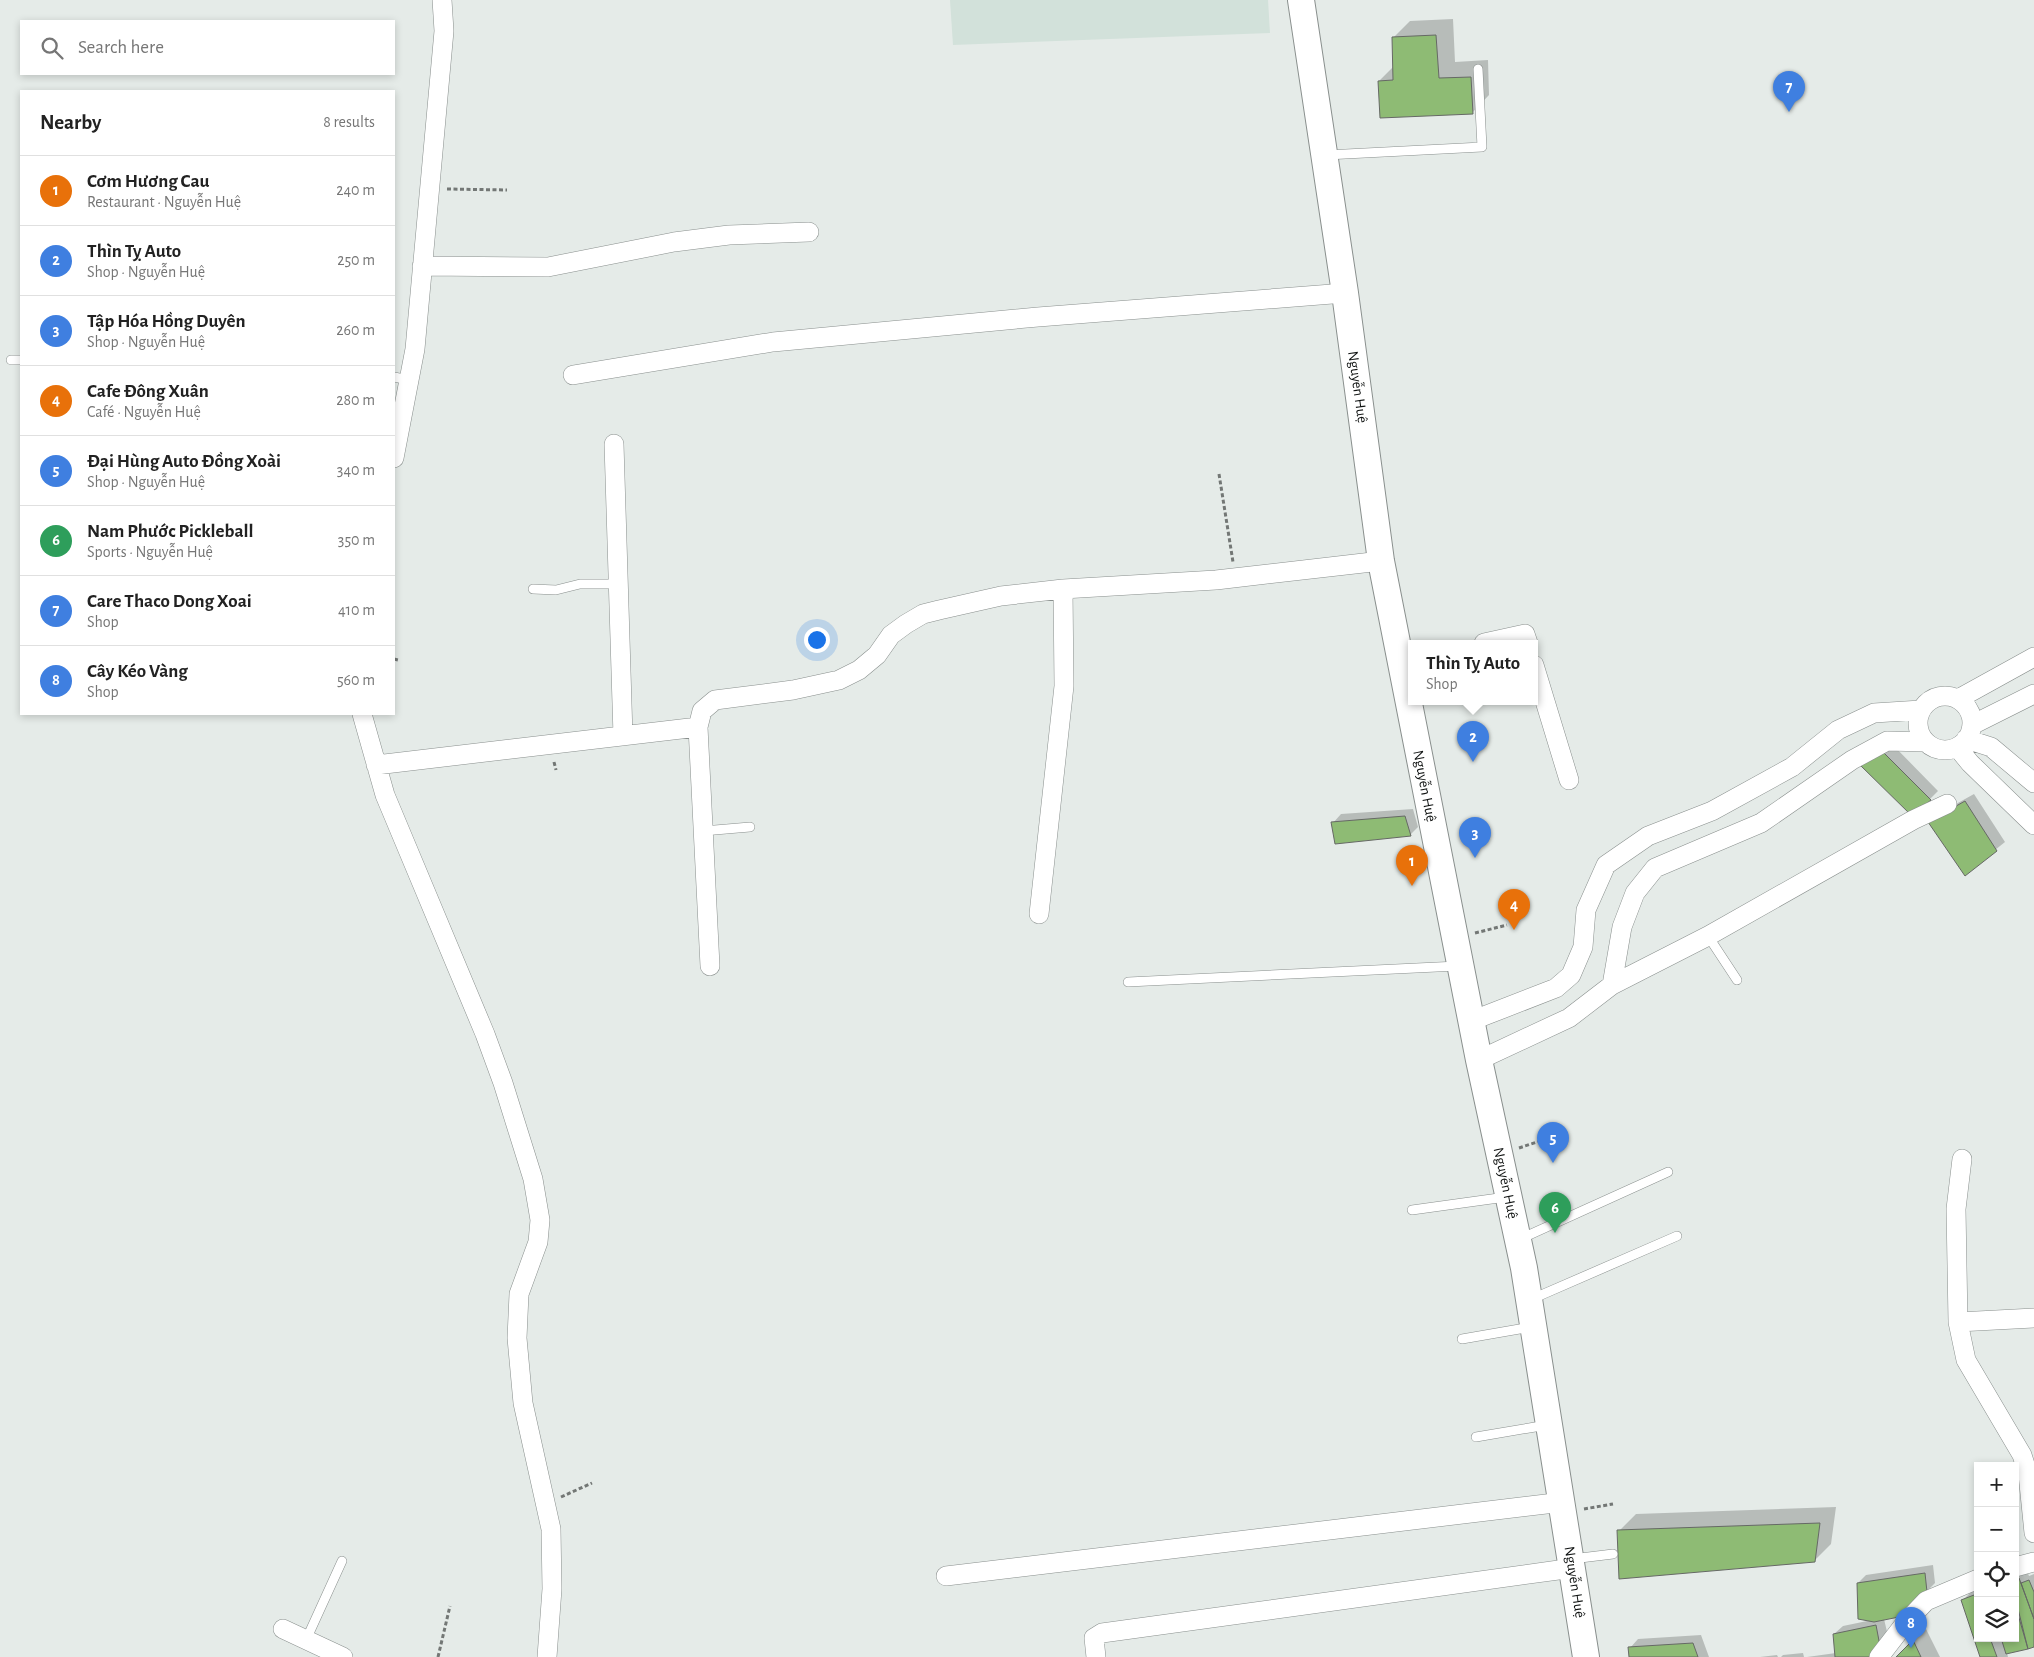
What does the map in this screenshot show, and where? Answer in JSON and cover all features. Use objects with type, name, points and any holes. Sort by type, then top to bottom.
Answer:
[{"type":"street","points":[[395,448],[402,378],[415,349],[444,31],[442,0]]},
{"type":"street","name":"Nguyễn Huệ","points":[[1302,0],[1345,293],[1381,560],[1406,662]]},
{"type":"street","points":[[422,266],[548,266],[674,242],[729,235],[809,232]]},
{"type":"street","points":[[573,375],[773,342],[1038,317],[1345,293]]},
{"type":"street","points":[[614,444],[623,736]]},
{"type":"street","points":[[710,966],[698,727],[702,711],[715,700],[793,690],[839,680],[859,670],[877,655],[891,636],[923,614],[1001,596],[1063,589],[1235,577],[1381,560]]},
{"type":"street","points":[[1039,914],[1064,686],[1063,589]]},
{"type":"street","points":[[1498,640],[1525,634],[1527,640]]},
{"type":"street","points":[[1958,699],[2034,657]]},
{"type":"street","points":[[1538,678],[1569,780]]},
{"type":"street","points":[[1612,985],[1622,927],[1635,894],[1656,868],[1761,823],[1852,760],[1887,741],[1926,742],[1941,750],[2034,694]]},
{"type":"street","points":[[1926,742],[1918,727],[1922,710],[1933,698],[1950,696],[1958,699],[1970,711],[1965,737],[1970,763],[2034,825]]},
{"type":"street","name":"Nguyễn Huệ","points":[[1414,705],[1478,1060],[1509,1196],[1534,1327],[1586,1657]]},
{"type":"street","points":[[1471,1021],[1556,988],[1571,975],[1583,947],[1586,910],[1606,865],[1648,836],[1712,811],[1784,772],[1838,730],[1874,713],[1922,710]]},
{"type":"street","points":[[362,715],[385,795],[504,1083],[533,1179],[540,1220],[538,1242],[519,1294],[517,1338],[523,1403],[551,1528],[552,1588],[547,1657]]},
{"type":"street","points":[[376,765],[698,727]]},
{"type":"street","points":[[1965,737],[1991,748],[2034,783]]},
{"type":"street","points":[[1478,1060],[1569,1018],[1612,985],[1708,936],[1913,820],[1947,804]]},
{"type":"street","points":[[1962,1159],[1956,1209],[1958,1322],[1966,1360],[2022,1455],[2028,1474],[2034,1533]]},
{"type":"street","points":[[1958,1322],[2034,1318]]},
{"type":"street","points":[[946,1576],[1563,1507]]},
{"type":"street","points":[[2019,1566],[2034,1562]]},
{"type":"street","points":[[1096,1657],[1094,1638],[1102,1633],[1572,1564]]},
{"type":"street","points":[[1880,1657],[1906,1622],[1926,1601],[1974,1581]]},
{"type":"street","points":[[283,1629],[342,1657]]},
{"type":"lane","points":[[1325,155],[1482,147],[1478,69]]},
{"type":"lane","points":[[11,360],[20,360]]},
{"type":"lane","points":[[533,589],[556,590],[580,584],[618,584]]},
{"type":"lane","points":[[703,832],[750,827]]},
{"type":"lane","points":[[1708,936],[1737,980]]},
{"type":"lane","points":[[1128,982],[1461,966]]},
{"type":"lane","points":[[1518,1240],[1668,1172]]},
{"type":"lane","points":[[1412,1210],[1509,1196]]},
{"type":"lane","points":[[1529,1300],[1676,1236]]},
{"type":"lane","points":[[1462,1340],[1534,1327]]},
{"type":"lane","points":[[1476,1437],[1550,1424]]},
{"type":"lane","points":[[1572,1564],[1613,1554]]},
{"type":"lane","points":[[306,1640],[342,1561]]},
{"type":"path","points":[[429,189],[507,190]]},
{"type":"path","points":[[1219,474],[1235,577]]},
{"type":"path","points":[[1455,937],[1507,925]]},
{"type":"path","points":[[1500,1155],[1549,1138]]},
{"type":"path","points":[[547,1504],[592,1483]]},
{"type":"path","points":[[1563,1507],[1613,1504]]},
{"type":"path","points":[[438,1657],[450,1606]]},
{"type":"shaded area","points":[[950,0],[1268,0],[1270,33],[953,45]]},
{"type":"building","points":[[1436,35],[1439,78],[1471,77],[1473,114],[1380,118],[1378,81],[1393,80],[1392,37]]},
{"type":"building","points":[[1882,751],[1931,800],[1912,816],[1859,764]]},
{"type":"building","points":[[1965,801],[1997,851],[1965,876],[1928,822]]},
{"type":"building","points":[[1405,816],[1411,836],[1335,844],[1331,822]]},
{"type":"building","points":[[1820,1523],[1815,1562],[1619,1579],[1617,1530]]},
{"type":"building","points":[[1925,1573],[1927,1592],[1899,1617],[1874,1622],[1858,1619],[1857,1583]]},
{"type":"building","points":[[2019,1578],[2034,1619],[2034,1647],[2028,1649],[2019,1613]]},
{"type":"building","points":[[2029,1580],[2034,1592],[2034,1619],[2021,1583]]},
{"type":"building","points":[[1974,1595],[1974,1639],[1961,1600]]},
{"type":"building","points":[[2019,1618],[2028,1649],[2006,1654],[2002,1642],[2019,1642]]},
{"type":"building","points":[[1876,1625],[1880,1646],[1874,1657],[1835,1657],[1833,1634]]},
{"type":"building","points":[[1913,1640],[1921,1657],[1896,1657]]},
{"type":"building","points":[[1975,1642],[1991,1642],[1997,1657],[1980,1657]]},
{"type":"building","points":[[1693,1643],[1698,1657],[1629,1657],[1628,1647]]},
{"type":"place","name":"Care Thaco Dong Xoai","points":[[1789,112]]},
{"type":"place","name":"Thìn Tỵ Auto","points":[[1473,762]]},
{"type":"place","name":"Tập Hóa Hồng Duyên","points":[[1475,858]]},
{"type":"place","name":"Cơm Hương Cau","points":[[1412,886]]},
{"type":"place","name":"Cafe Đông Xuân","points":[[1514,930]]},
{"type":"place","name":"Đại Hùng Auto Đồng Xoài","points":[[1553,1163]]},
{"type":"place","name":"Nam Phước Pickleball","points":[[1555,1233]]},
{"type":"place","name":"Cây Kéo Vàng","points":[[1911,1648]]}]
